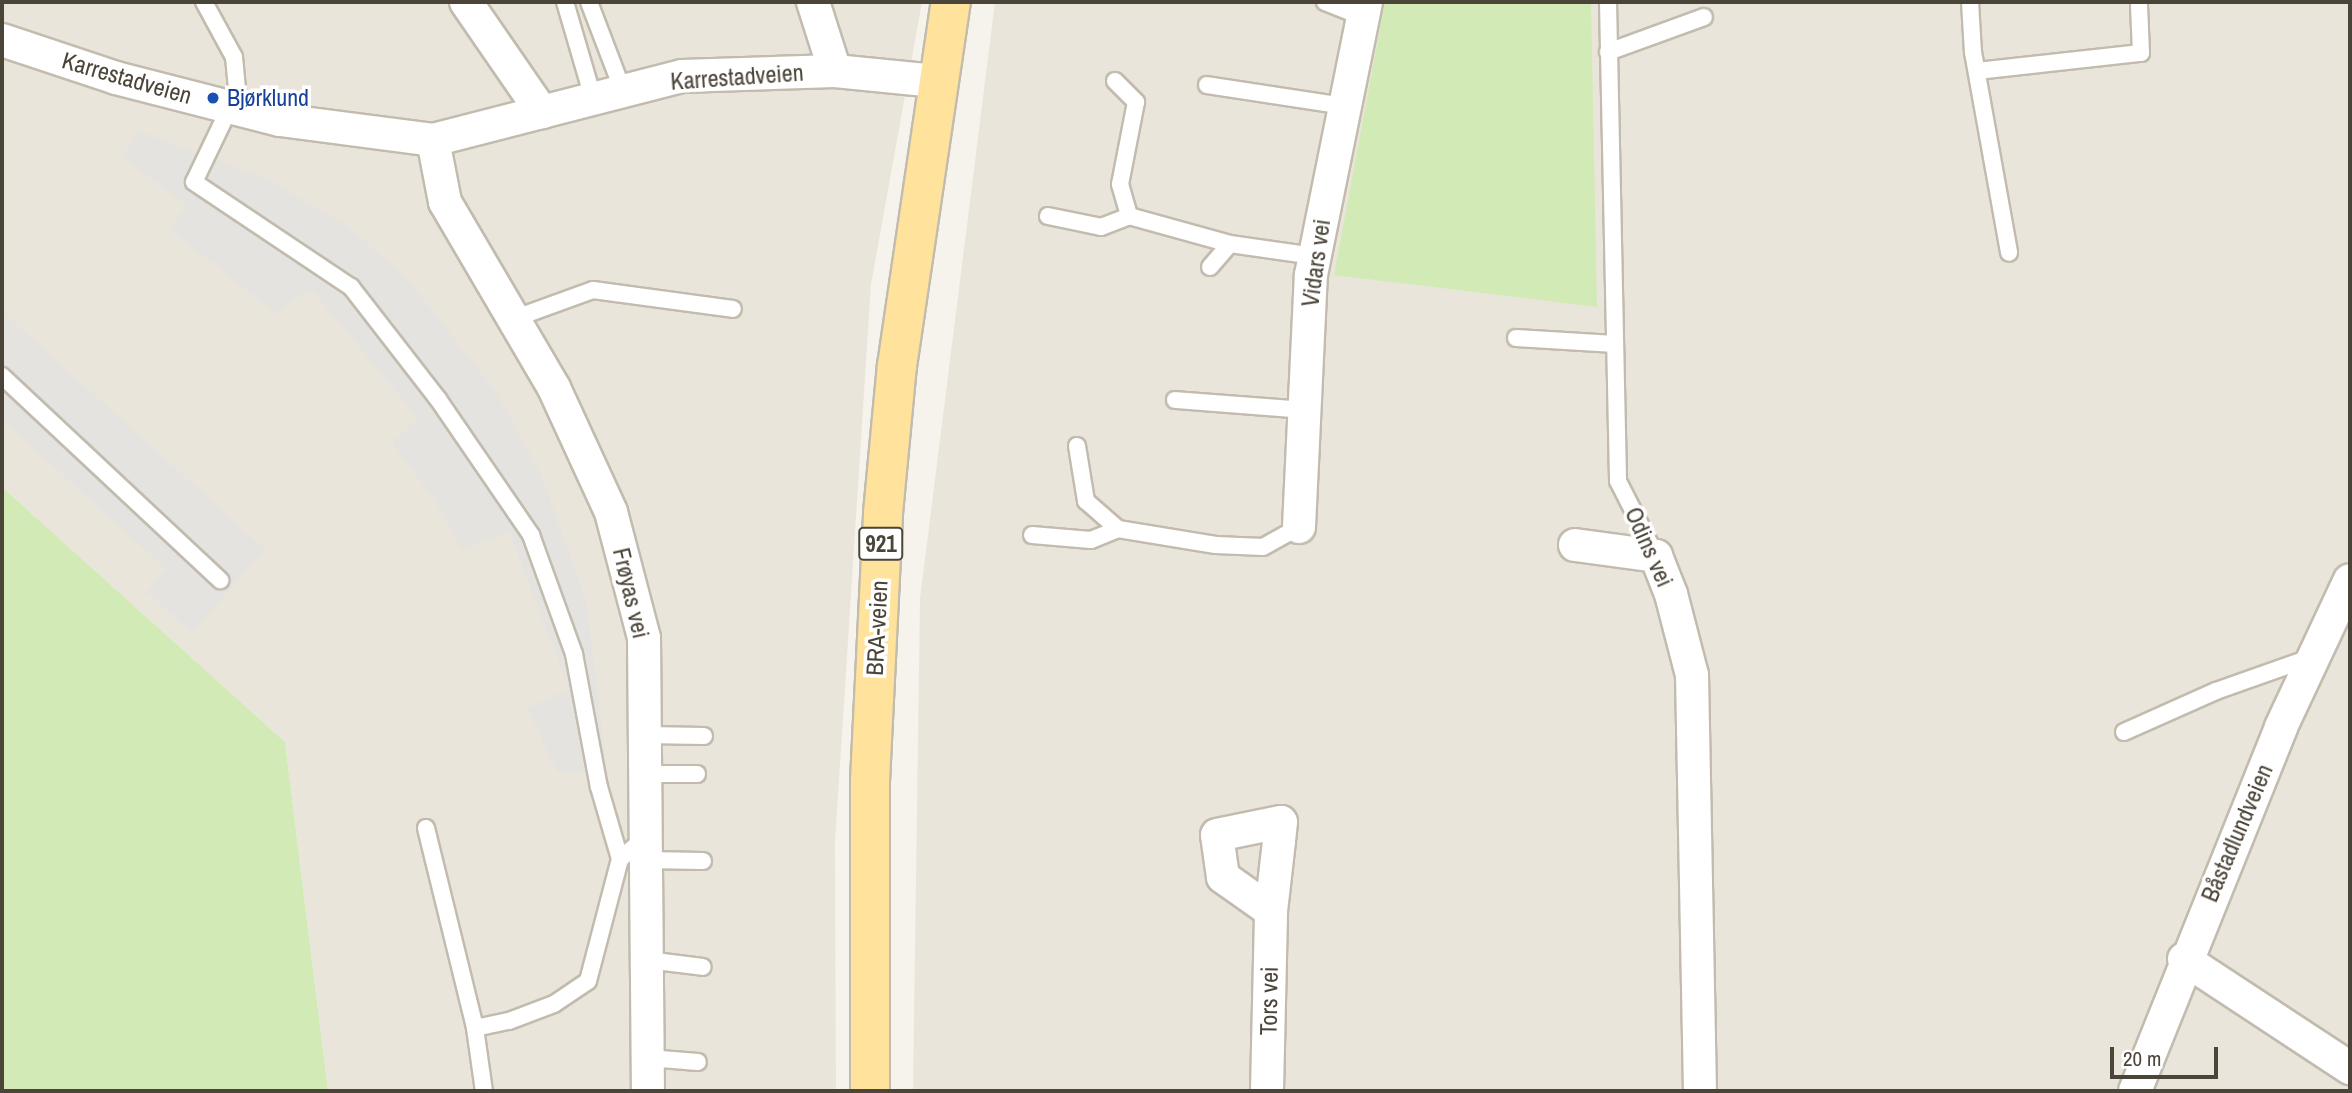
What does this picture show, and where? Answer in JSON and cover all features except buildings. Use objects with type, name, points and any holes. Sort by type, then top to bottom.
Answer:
[{"type":"main road","name":"BRA-veien","points":[[870,1091],[870,781],[883,513],[897,366],[936,81],[951,2]]},
{"type":"street","points":[[466,2],[541,112]]},
{"type":"street","points":[[813,2],[835,71]]},
{"type":"street","name":"Vidars vei","points":[[1299,527],[1314,256],[1365,9]]},
{"type":"street","name":"Karrestadveien","points":[[2,40],[116,78],[280,120],[433,140],[681,76],[835,71],[936,81]]},
{"type":"street","name":"Frøyas vei","points":[[433,140],[445,202],[554,388],[611,512],[644,638],[645,774],[637,852],[647,960],[648,1091]]},
{"type":"street","points":[[1575,545],[1656,556]]},
{"type":"street","name":"Odins vei","points":[[1656,556],[1671,594],[1692,675],[1700,1091]]},
{"type":"street","name":"Båstadlundveien","points":[[2134,1091],[2184,959],[2312,657],[2350,580]]},
{"type":"street","name":"Tors vei","points":[[1267,1091],[1271,911]]},
{"type":"street","points":[[2184,959],[2350,1068]]},
{"type":"lane","points":[[204,2],[234,57],[234,108],[194,182],[352,287],[438,399],[531,535],[574,654],[599,787],[637,852]]},
{"type":"lane","points":[[565,2],[608,94]]},
{"type":"lane","points":[[589,2],[608,94]]},
{"type":"lane","points":[[1325,2],[1365,9]]},
{"type":"lane","name":"Odins vei","points":[[1608,2],[1618,481],[1656,556]]},
{"type":"lane","points":[[1970,2],[1977,71],[2009,253]]},
{"type":"lane","points":[[1977,71],[2141,53],[2139,5]]},
{"type":"lane","points":[[1608,52],[1704,16]]},
{"type":"lane","points":[[1115,81],[1136,102],[1120,184],[1129,216]]},
{"type":"lane","points":[[1208,85],[1345,106]]},
{"type":"lane","points":[[1048,216],[1101,227],[1129,216],[1230,243],[1314,256]]},
{"type":"lane","points":[[1210,267],[1230,243]]},
{"type":"lane","points":[[513,319],[593,290],[733,309]]},
{"type":"lane","points":[[1516,338],[1615,344]]},
{"type":"lane","points":[[2,376],[219,580]]},
{"type":"lane","points":[[1175,400],[1304,410]]},
{"type":"lane","points":[[1077,446],[1086,501],[1118,529]]},
{"type":"lane","points":[[1032,534],[1091,540],[1118,529],[1216,545],[1263,547],[1299,527]]},
{"type":"lane","points":[[2124,732],[2216,691],[2312,657]]},
{"type":"lane","points":[[645,735],[704,736]]},
{"type":"lane","points":[[645,774],[697,774]]},
{"type":"lane","points":[[426,828],[475,1028],[484,1091]]},
{"type":"lane","points":[[637,852],[703,862]]},
{"type":"lane","points":[[475,1028],[509,1021],[554,1004],[587,981],[637,852]]},
{"type":"lane","points":[[647,960],[703,967]]},
{"type":"lane","points":[[648,1058],[698,1062]]},
{"type":"shaded area","points":[[2,2],[922,2],[871,284],[835,842],[836,1091],[328,1091],[285,742],[2,487]]},
{"type":"shaded area","points":[[995,2],[2350,2],[2350,1091],[913,1091],[920,599]]},
{"type":"shaded area","points":[[139,131],[266,179],[347,225],[409,281],[497,393],[542,476],[587,604],[607,770],[557,772],[527,708],[569,689],[509,532],[462,550],[433,498],[392,443],[418,418],[311,289],[275,313],[169,229],[187,206],[122,157]]},
{"type":"shaded area","points":[[2,311],[266,550],[191,633],[147,592],[166,569],[2,420]]},
{"type":"green space","points":[[1385,2],[1591,2],[1597,307],[1334,275]]},
{"type":"green space","points":[[2,487],[285,742],[328,1091],[2,1091]]},
{"type":"place","name":"Bjørklund","points":[[213,98]]}]
